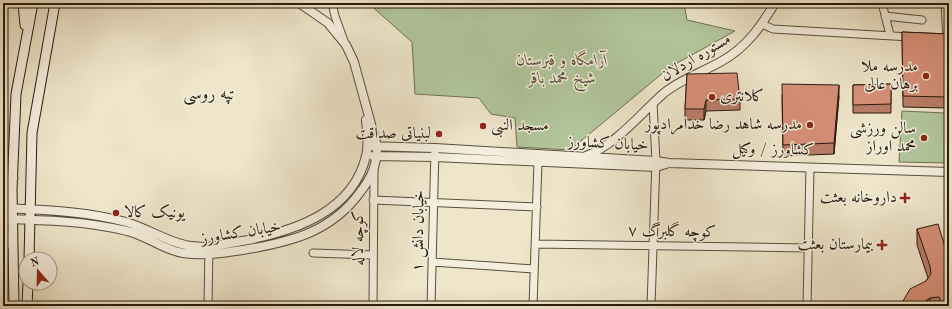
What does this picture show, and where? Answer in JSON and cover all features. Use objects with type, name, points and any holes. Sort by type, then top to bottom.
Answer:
[{"type":"main road","points":[[23,3],[26,39]]},
{"type":"main road","points":[[14,306],[13,178],[16,94],[33,3]]},
{"type":"main road","points":[[29,251],[32,133],[55,3]]},
{"type":"main road","points":[[3,190],[13,178]]},
{"type":"main road","points":[[3,232],[8,237],[13,249]]},
{"type":"main road","points":[[27,306],[28,291]]},
{"type":"street","points":[[299,3],[328,23],[346,45]]},
{"type":"street","points":[[332,3],[335,16],[354,62],[377,146]]},
{"type":"street","name":"مستوره اردلان","points":[[583,157],[596,152],[620,134],[653,103],[677,84],[723,61],[738,51],[750,40],[775,3]]},
{"type":"street","points":[[882,3],[890,35]]},
{"type":"street","points":[[938,39],[948,40],[945,3]]},
{"type":"street","points":[[885,16],[922,20]]},
{"type":"street","points":[[762,24],[773,29],[918,37]]},
{"type":"street","points":[[651,306],[656,162],[653,103]]},
{"type":"street","points":[[365,105],[368,146]]},
{"type":"street","name":"خیابان کشاورز","points":[[3,208],[30,208],[66,212],[126,222],[180,244],[210,251],[286,231],[320,217],[336,205],[349,191],[361,173],[367,156],[368,146],[435,148],[669,163],[949,172]]},
{"type":"street","name":"خیابان کشاورز","points":[[3,219],[82,222],[127,231],[182,253],[265,246],[321,228],[333,221],[347,209],[365,186],[374,170],[377,157],[377,146]]},
{"type":"street","name":"خیابان دانش ۱","points":[[431,306],[435,148]]},
{"type":"street","name":"کشاورز / وکیل","points":[[596,152],[656,162],[949,168]]},
{"type":"street","name":"خیابان کشاورز","points":[[367,156],[435,157],[538,162],[656,162]]},
{"type":"street","points":[[533,306],[538,162]]},
{"type":"street","points":[[807,306],[810,168]]},
{"type":"street","name":"کوچه لاله","points":[[373,306],[372,200],[374,170]]},
{"type":"street","points":[[372,200],[536,207]]},
{"type":"street","name":"کوچه گلبرگ ۷","points":[[535,244],[808,248]]},
{"type":"street","points":[[208,306],[210,251]]},
{"type":"street","points":[[313,253],[373,255]]},
{"type":"street","points":[[432,262],[534,269]]},
{"type":"green space","name":"آرامگاه و قبرستان شیخ محمد باقر","points":[[368,3],[684,3],[687,20],[735,31],[670,67],[570,150],[517,147],[515,118],[491,114],[479,98],[415,94],[412,42]]},
{"type":"green space","name":"سالن ورزشی محمد اوراز","points":[[902,111],[945,113],[949,163],[899,162]]},
{"type":"building","name":"مدرسه ملا برهان عالی","points":[[902,32],[949,34],[949,121],[948,97],[903,96]]},
{"type":"building","name":"کلانتری","points":[[737,73],[740,99],[706,100],[704,109],[685,109],[687,74]]},
{"type":"building","name":"مدرسه شاهد رضا خدامرادپور","points":[[782,84],[839,85],[834,143],[783,145]]},
{"type":"building","points":[[891,84],[891,104],[853,105],[853,85]]},
{"type":"building","points":[[938,224],[949,260],[949,304],[943,306],[939,297],[930,298],[924,302],[922,306],[900,306],[910,289],[926,281],[931,274],[930,266],[917,229]]},
{"type":"place","name":"مدرسه ملا برهان عالی","points":[[926,76]]},
{"type":"place","name":"کلانتری","points":[[712,97]]},
{"type":"place","name":"مدرسه شاهد رضا خدامرادپور","points":[[810,125]]},
{"type":"place","name":"مسجد النبی","points":[[483,126]]},
{"type":"place","name":"لبنیاتی ‌صداقت","points":[[439,134]]},
{"type":"place","name":"سالن ورزشی محمد اوراز","points":[[924,138]]},
{"type":"place","name":"داروخانه بعثت","points":[[905,198]]},
{"type":"place","name":"یونیک کالا","points":[[116,213]]},
{"type":"place","name":"بیمارستان بعثت","points":[[882,245]]},
{"type":"district","name":"تپه روسی","points":[[209,94]]}]
